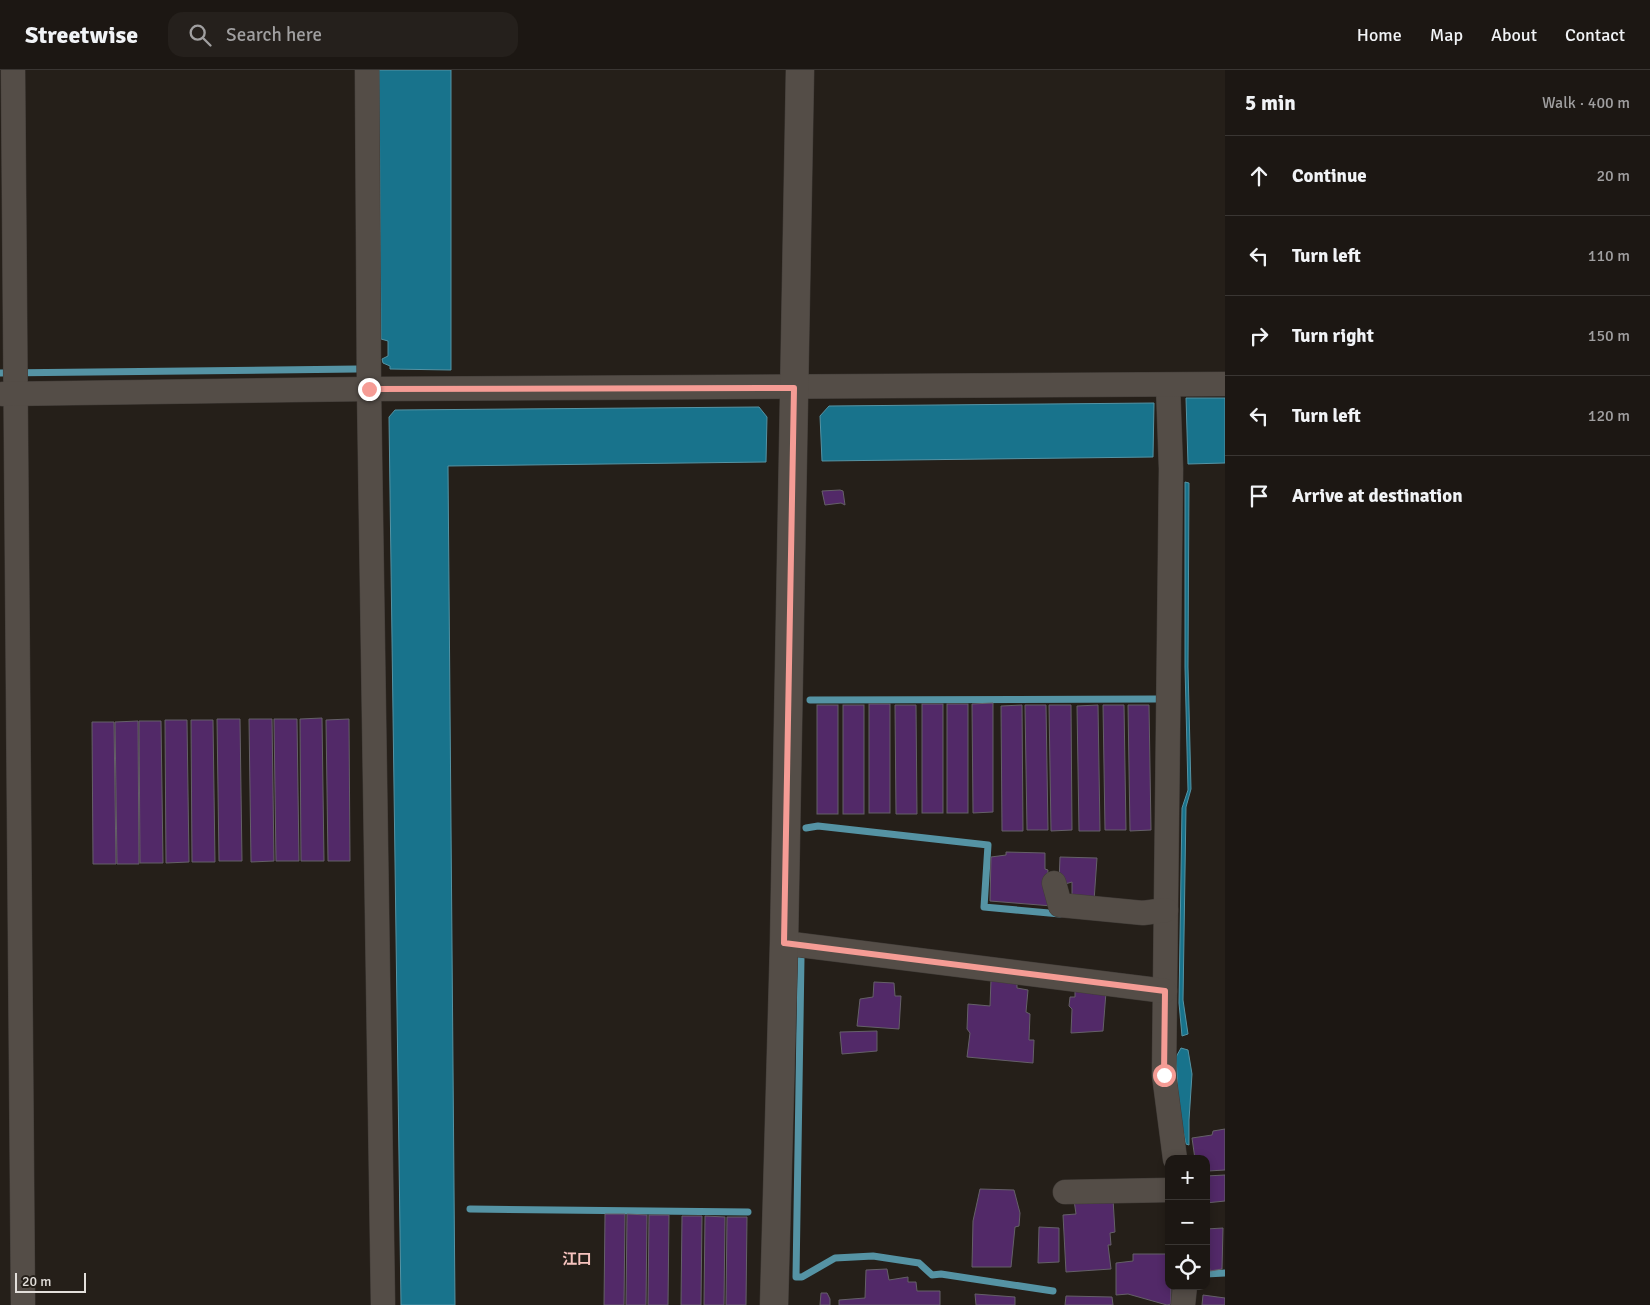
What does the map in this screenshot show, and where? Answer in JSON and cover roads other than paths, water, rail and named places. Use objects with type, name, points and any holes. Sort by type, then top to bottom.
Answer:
[{"type":"street","points":[[13,70],[8,394],[24,1305]]},
{"type":"street","points":[[366,70],[383,1305]]},
{"type":"street","points":[[774,1305],[784,943],[800,70]]},
{"type":"street","points":[[8,394],[369,389],[794,388],[1168,390],[1225,384]]},
{"type":"street","points":[[1168,390],[1171,469],[1164,1075],[1174,1155]]},
{"type":"street","points":[[1054,882],[1060,905],[1143,913],[1166,910]]},
{"type":"street","points":[[784,943],[1165,991]]},
{"type":"street","points":[[1066,1192],[1165,1190]]},
{"type":"street","points":[[1183,1305],[1185,1290]]},
{"type":"water","points":[[379,70],[451,70],[451,370],[390,369],[390,366],[383,363],[382,359],[388,356],[388,341],[381,339]]},
{"type":"water","points":[[1186,398],[1225,398],[1225,463],[1188,464]]},
{"type":"water","points":[[1154,403],[1153,457],[822,461],[820,416],[829,406]]},
{"type":"water","points":[[759,407],[767,417],[766,462],[448,466],[455,1305],[401,1305],[389,417],[395,410]]},
{"type":"water","points":[[1185,482],[1189,483],[1188,667],[1191,789],[1186,807],[1183,1000],[1188,1034],[1182,1036],[1179,1003],[1182,808],[1188,790],[1185,667]]},
{"type":"water","points":[[1181,1048],[1188,1050],[1192,1074],[1189,1145],[1186,1144],[1179,1112],[1176,1057]]},
{"type":"waterway","points":[[0,373],[357,369]]},
{"type":"waterway","points":[[810,700],[1156,699]]},
{"type":"waterway","points":[[806,828],[818,826],[988,845],[984,907],[1060,914]]},
{"type":"waterway","points":[[801,958],[796,1277],[802,1277],[835,1258],[873,1256],[919,1263],[932,1275],[941,1274],[1053,1291]]},
{"type":"waterway","points":[[470,1209],[748,1212]]},
{"type":"waterway","points":[[1210,1274],[1225,1273]]},
{"type":"district","name":"江口","points":[[577,1259]]}]
